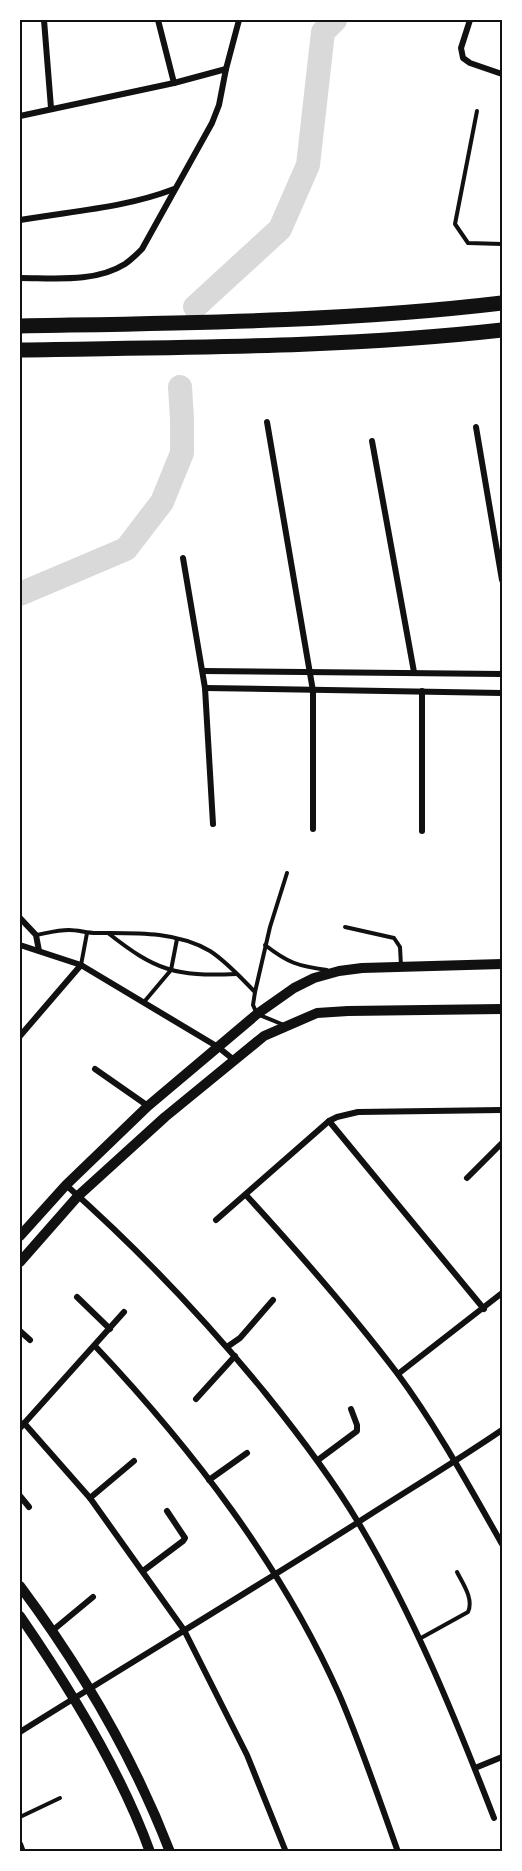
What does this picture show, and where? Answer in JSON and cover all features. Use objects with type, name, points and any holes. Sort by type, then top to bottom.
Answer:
[{"type":"highway","points":[[20,326],[370,315],[502,303]]},
{"type":"highway","points":[[20,350],[229,347],[369,341],[502,330]]},
{"type":"street","points":[[44,20],[51,108]]},
{"type":"street","points":[[158,20],[174,82]]},
{"type":"street","points":[[20,279],[78,278],[114,270],[127,263],[142,249],[212,123],[219,105],[239,20]]},
{"type":"street","points":[[470,20],[461,48],[463,58],[470,63],[502,74]]},
{"type":"street","points":[[20,116],[226,69]]},
{"type":"street","points":[[20,220],[100,208],[159,195],[175,189]]},
{"type":"street","points":[[267,422],[313,691],[313,829]]},
{"type":"street","points":[[476,428],[502,580]]},
{"type":"street","points":[[372,441],[414,672]]},
{"type":"street","points":[[183,558],[205,688],[213,824]]},
{"type":"street","points":[[203,671],[502,674]]},
{"type":"street","points":[[205,688],[502,693]]},
{"type":"street","points":[[422,691],[422,831]]},
{"type":"street","points":[[20,918],[36,935],[39,951]]},
{"type":"street","points":[[20,945],[81,965],[218,1047],[234,1060]]},
{"type":"street","points":[[20,1236],[66,1185],[148,1106],[257,1014],[294,988],[314,978],[339,971],[502,964]]},
{"type":"street","points":[[20,1036],[81,965]]},
{"type":"street","points":[[20,1262],[78,1196],[165,1117],[264,1036],[284,1025],[317,1013],[327,1012],[502,1008]]},
{"type":"street","points":[[95,1069],[148,1106]]},
{"type":"street","points":[[216,1220],[329,1121],[347,1114],[502,1110]]},
{"type":"street","points":[[329,1121],[484,1309]]},
{"type":"street","points":[[467,1178],[502,1143]]},
{"type":"street","points":[[66,1185],[158,1272],[227,1347],[318,1460],[358,1522],[420,1638],[494,1818]]},
{"type":"street","points":[[246,1195],[322,1278],[398,1374],[455,1462],[502,1545]]},
{"type":"street","points":[[398,1374],[502,1293]]},
{"type":"street","points":[[77,1297],[110,1329]]},
{"type":"street","points":[[227,1347],[240,1338],[273,1300]]},
{"type":"street","points":[[124,1312],[22,1425],[90,1498],[184,1630],[248,1755],[286,1851]]},
{"type":"street","points":[[20,1331],[30,1340]]},
{"type":"street","points":[[94,1346],[139,1393],[209,1480],[276,1576],[310,1636],[338,1693],[398,1851]]},
{"type":"street","points":[[196,1399],[235,1356]]},
{"type":"street","points":[[318,1460],[357,1431],[351,1409]]},
{"type":"street","points":[[20,1732],[276,1576],[502,1430]]},
{"type":"street","points":[[209,1480],[247,1453]]},
{"type":"street","points":[[90,1498],[134,1461]]},
{"type":"street","points":[[20,1496],[29,1507]]},
{"type":"street","points":[[143,1571],[183,1542],[185,1538],[167,1511]]},
{"type":"street","points":[[20,1586],[90,1688],[144,1789],[170,1851]]},
{"type":"street","points":[[52,1631],[93,1597]]},
{"type":"street","points":[[20,1616],[73,1699],[126,1796],[150,1851]]},
{"type":"street","points":[[475,1768],[502,1757]]},
{"type":"street","points":[[20,1844],[23,1851]]},
{"type":"lane","points":[[477,111],[455,224],[468,243],[502,244]]},
{"type":"lane","points":[[284,1025],[257,1014],[253,1005],[265,945],[287,873]]},
{"type":"lane","points":[[345,927],[394,938],[400,947],[401,967]]},
{"type":"lane","points":[[36,935],[68,930],[87,933],[141,933],[193,943],[210,951],[225,962],[255,992]]},
{"type":"lane","points":[[81,965],[87,933]]},
{"type":"lane","points":[[107,933],[138,956],[171,970],[191,975],[237,974]]},
{"type":"lane","points":[[143,1002],[171,970],[177,939]]},
{"type":"lane","points":[[265,945],[289,962],[307,968],[339,971]]},
{"type":"lane","points":[[420,1638],[468,1612],[471,1606],[470,1599],[457,1572]]},
{"type":"lane","points":[[20,1817],[60,1798]]},
{"type":"waterway","points":[[195,307],[280,229],[308,165],[323,32],[335,20]]},
{"type":"waterway","points":[[20,594],[126,549],[162,502],[182,453],[180,387]]}]
